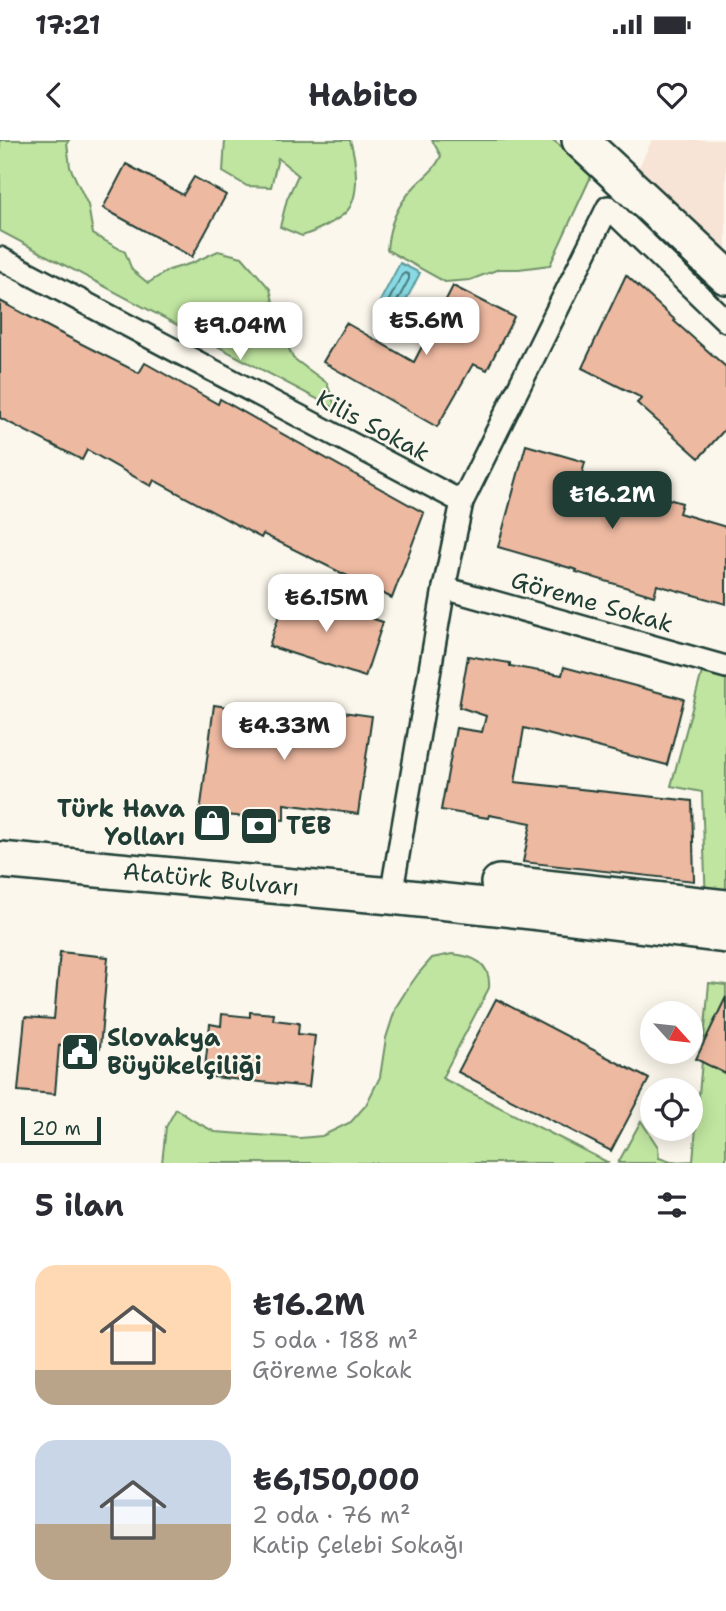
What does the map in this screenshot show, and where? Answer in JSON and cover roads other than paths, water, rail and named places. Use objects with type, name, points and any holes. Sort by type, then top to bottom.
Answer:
[{"type":"main road","points":[[580,140],[726,276]]},
{"type":"main road","name":"Atatürk Bulvarı","points":[[0,860],[532,911],[726,935]]},
{"type":"main road","name":"Atatürk Bulvarı","points":[[405,898],[497,883],[726,908]]},
{"type":"street","points":[[405,898],[444,588],[462,502],[608,207],[726,321]]},
{"type":"street","name":"Kilis Sokak","points":[[0,258],[462,502]]},
{"type":"street","name":"Göreme Sokak","points":[[444,588],[726,667]]},
{"type":"water","points":[[400,263],[420,273],[397,318],[377,307]]},
{"type":"place","name":"Türk Hava Yolları","points":[[212,823]]},
{"type":"place","name":"TEB","points":[[259,826]]},
{"type":"place","name":"Slovakya Büyükelçiliği","points":[[80,1052]]}]
